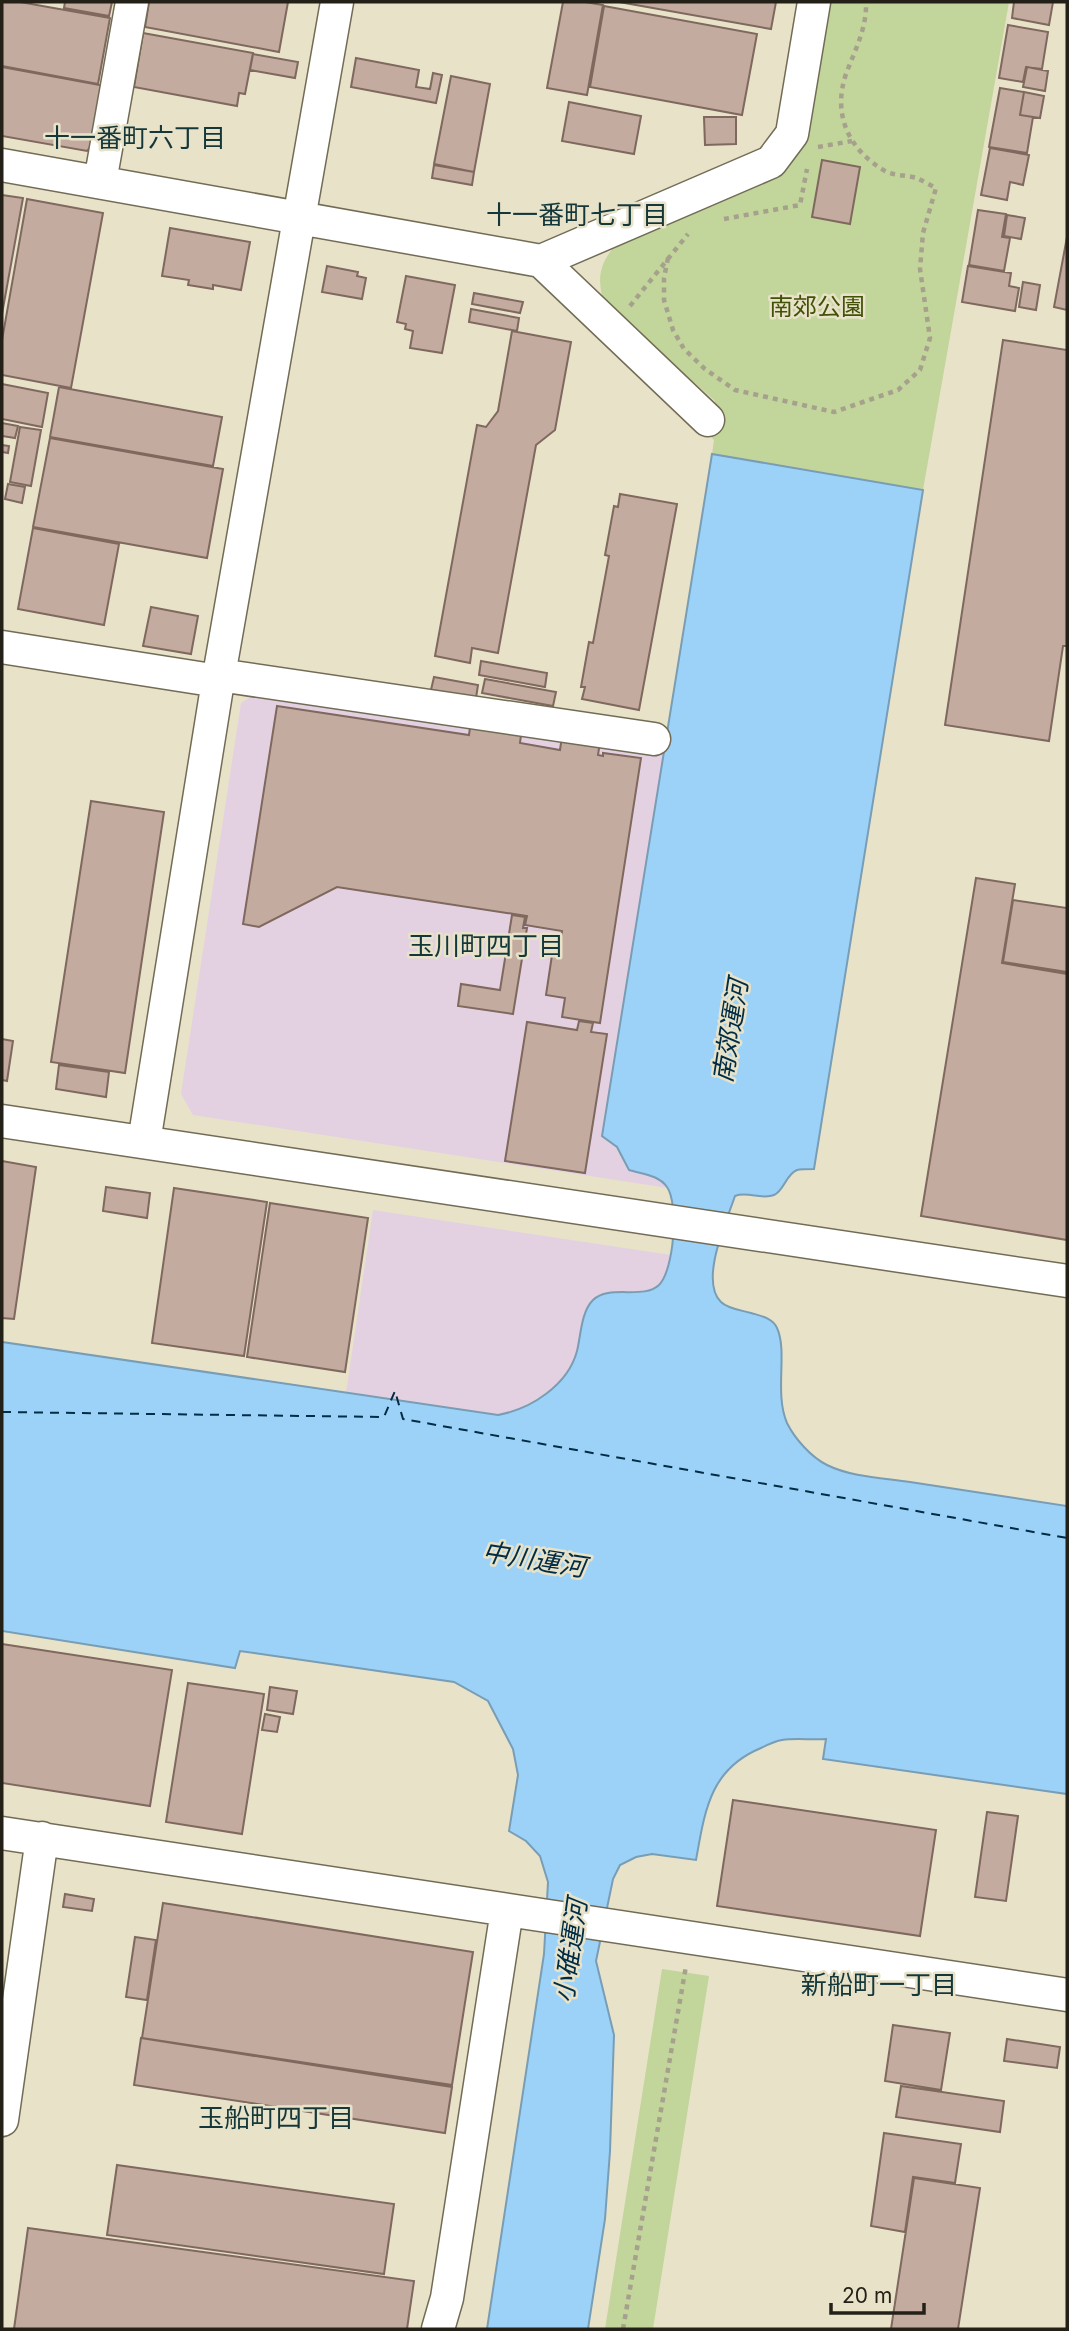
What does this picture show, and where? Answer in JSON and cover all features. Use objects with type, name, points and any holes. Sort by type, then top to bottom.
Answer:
[{"type":"street","points":[[100,182],[132,2]]},
{"type":"street","points":[[144,1142],[219,678],[337,2]]},
{"type":"street","points":[[541,261],[771,162],[792,134],[814,2]]},
{"type":"street","points":[[2,164],[541,261],[708,420]]},
{"type":"street","points":[[2,647],[654,740]]},
{"type":"street","points":[[2,1121],[1067,1280]]},
{"type":"street","points":[[2,1833],[1067,1995]]},
{"type":"street","points":[[2,2120],[42,1839]]},
{"type":"street","points":[[438,2329],[447,2298],[518,1911]]},
{"type":"path","points":[[668,258],[664,300],[673,330],[684,349],[705,369],[735,390],[834,412],[898,390],[920,370],[930,338],[920,270],[923,233],[936,188],[916,178],[887,172],[858,150],[847,134],[841,110],[845,78],[866,18],[866,2]]},
{"type":"path","points":[[721,219],[800,205],[809,160]]},
{"type":"path","points":[[612,329],[695,224],[684,200]]},
{"type":"path","points":[[623,2329],[691,1937]]},
{"type":"shaded area","points":[[259,691],[664,753],[602,1136],[617,1147],[629,1170],[657,1178],[668,1188],[193,1115],[181,1094],[241,703]]},
{"type":"shaded area","points":[[373,1210],[671,1255],[671,1262],[661,1284],[651,1290],[616,1293],[587,1309],[576,1355],[565,1374],[551,1390],[514,1412],[498,1415],[346,1393]]},
{"type":"green space","name":"南郊公園","points":[[827,2],[1009,2],[923,490],[712,454],[714,440],[710,436],[715,401],[604,302],[602,294],[602,267],[613,248],[776,174],[792,162],[804,136]]},
{"type":"green space","points":[[662,1969],[709,1976],[653,2329],[605,2329]]},
{"type":"water","points":[[712,454],[923,490],[814,1169],[793,1172],[774,1195],[735,1196],[717,1250],[713,1280],[715,1292],[727,1306],[763,1316],[777,1328],[781,1349],[783,1411],[794,1435],[821,1462],[857,1475],[1067,1506],[1067,1794],[823,1759],[826,1739],[782,1740],[744,1757],[720,1779],[707,1808],[696,1860],[652,1854],[636,1857],[620,1865],[613,1879],[596,1961],[614,2035],[605,2219],[588,2329],[487,2329],[544,1954],[548,1882],[540,1856],[526,1841],[509,1831],[518,1775],[513,1749],[488,1701],[454,1682],[240,1651],[235,1668],[2,1631],[2,1342],[498,1415],[535,1401],[557,1385],[572,1363],[586,1311],[593,1300],[608,1293],[644,1291],[659,1285],[668,1266],[673,1237],[671,1195],[660,1180],[629,1170],[617,1147],[602,1136]]},
{"type":"building","points":[[2,2],[20,2],[110,18],[98,84],[2,66]]},
{"type":"building","points":[[65,2],[112,2],[109,16],[64,8]]},
{"type":"building","points":[[149,2],[288,2],[279,52],[145,27]]},
{"type":"building","points":[[563,2],[603,5],[587,95],[547,88]]},
{"type":"building","points":[[619,2],[776,2],[771,29]]},
{"type":"building","points":[[1014,2],[1053,2],[1049,25],[1012,18]]},
{"type":"building","points":[[604,6],[757,34],[742,115],[590,87]]},
{"type":"building","points":[[1008,25],[1048,32],[1042,69],[1026,67],[1023,82],[999,78]]},
{"type":"building","points":[[143,33],[253,53],[245,94],[239,93],[237,106],[134,87]]},
{"type":"building","points":[[253,54],[298,62],[295,78],[250,70]]},
{"type":"building","points":[[356,58],[419,70],[416,87],[430,89],[433,73],[442,75],[436,103],[351,87]]},
{"type":"building","points":[[2,67],[105,86],[95,141],[87,151],[2,136]]},
{"type":"building","points":[[1027,67],[1048,71],[1045,91],[1023,87]]},
{"type":"building","points":[[451,76],[490,84],[474,172],[434,164]]},
{"type":"building","points":[[1000,88],[1024,92],[1020,115],[1033,117],[1027,153],[989,147]]},
{"type":"building","points":[[1024,92],[1044,96],[1040,118],[1020,115]]},
{"type":"building","points":[[569,102],[641,116],[634,154],[562,141]]},
{"type":"building","points":[[704,117],[736,117],[736,144],[705,145]]},
{"type":"building","points":[[990,148],[1029,155],[1023,185],[1010,182],[1007,200],[981,195]]},
{"type":"building","points":[[822,160],[860,167],[850,224],[812,217]]},
{"type":"building","points":[[434,165],[474,172],[472,185],[432,178]]},
{"type":"building","points":[[2,195],[23,198],[2,314]]},
{"type":"building","points":[[27,199],[103,213],[71,388],[2,375],[2,340]]},
{"type":"building","points":[[978,210],[1006,214],[1002,237],[1010,238],[1004,271],[969,265]]},
{"type":"building","points":[[1007,215],[1025,218],[1021,239],[1004,236]]},
{"type":"building","points":[[170,228],[250,242],[241,290],[213,285],[213,289],[188,285],[189,280],[162,276]]},
{"type":"building","points":[[1067,237],[1067,310],[1054,307]]},
{"type":"building","points":[[327,266],[358,272],[357,276],[366,278],[362,299],[322,292]]},
{"type":"building","points":[[968,266],[1011,273],[1009,286],[1019,288],[1015,311],[962,302]]},
{"type":"building","points":[[406,276],[455,285],[442,353],[410,348],[413,331],[405,329],[406,324],[397,322]]},
{"type":"building","points":[[1023,282],[1040,285],[1036,310],[1019,307]]},
{"type":"building","points":[[474,293],[523,302],[520,313],[472,304]]},
{"type":"building","points":[[471,309],[519,318],[517,331],[469,322]]},
{"type":"building","points":[[512,331],[571,342],[555,430],[536,445],[498,653],[472,648],[470,663],[435,656],[477,425],[486,427],[498,411]]},
{"type":"building","points":[[1003,340],[1067,350],[1067,646],[1063,646],[1049,741],[945,725]]},
{"type":"building","points":[[2,384],[48,393],[42,427],[2,419]]},
{"type":"building","points":[[59,387],[222,417],[213,466],[50,437]]},
{"type":"building","points":[[2,423],[18,426],[15,438],[2,436]]},
{"type":"building","points":[[20,427],[41,430],[31,486],[10,482]]},
{"type":"building","points":[[50,438],[223,469],[207,558],[33,527]]},
{"type":"building","points":[[2,445],[9,446],[8,453],[2,452]]},
{"type":"building","points":[[8,484],[25,487],[22,503],[5,499]]},
{"type":"building","points":[[620,494],[677,504],[639,710],[582,699],[585,687],[581,687],[589,642],[593,643],[609,556],[605,555],[614,506],[618,507]]},
{"type":"building","points":[[33,528],[119,544],[104,625],[18,609]]},
{"type":"building","points":[[151,607],[198,616],[191,654],[143,646]]},
{"type":"building","points":[[481,661],[547,673],[545,687],[479,675]]},
{"type":"building","points":[[434,677],[478,685],[476,698],[431,690]]},
{"type":"building","points":[[485,679],[556,692],[553,706],[482,693]]},
{"type":"building","points":[[277,706],[469,735],[471,720],[522,727],[520,743],[560,750],[562,736],[600,742],[598,755],[603,756],[603,753],[641,758],[600,1023],[562,1017],[565,998],[546,995],[552,955],[558,956],[562,931],[525,925],[527,916],[337,887],[259,927],[243,924]]},
{"type":"building","points":[[91,801],[164,812],[125,1073],[51,1062]]},
{"type":"building","points":[[976,878],[1015,884],[1002,963],[1067,974],[1067,1240],[921,1216]]},
{"type":"building","points":[[1013,900],[1067,908],[1067,972],[1003,962]]},
{"type":"building","points":[[512,915],[525,917],[523,928],[527,928],[513,1014],[458,1006],[461,984],[500,990]]},
{"type":"building","points":[[579,1021],[593,1023],[591,1032],[607,1034],[585,1173],[505,1161],[527,1022],[577,1030]]},
{"type":"building","points":[[2,1039],[13,1041],[7,1081],[2,1080]]},
{"type":"building","points":[[59,1065],[109,1072],[106,1097],[56,1089]]},
{"type":"building","points":[[2,1161],[36,1167],[14,1319],[2,1318]]},
{"type":"building","points":[[106,1187],[150,1193],[147,1218],[103,1211]]},
{"type":"building","points":[[174,1188],[267,1202],[244,1356],[152,1343]]},
{"type":"building","points":[[270,1203],[368,1218],[345,1372],[247,1357]]},
{"type":"building","points":[[2,1644],[172,1670],[150,1806],[2,1783]]},
{"type":"building","points":[[188,1683],[264,1694],[242,1834],[166,1822]]},
{"type":"building","points":[[270,1687],[297,1691],[293,1714],[267,1710]]},
{"type":"building","points":[[265,1714],[280,1717],[277,1732],[262,1730]]},
{"type":"building","points":[[733,1800],[936,1830],[920,1936],[717,1906]]},
{"type":"building","points":[[987,1812],[1018,1816],[1006,1901],[975,1897]]},
{"type":"building","points":[[65,1894],[94,1899],[92,1911],[63,1907]]},
{"type":"building","points":[[163,1903],[473,1952],[452,2085],[142,2038]]},
{"type":"building","points":[[135,1937],[156,1940],[147,2000],[126,1997]]},
{"type":"building","points":[[893,2025],[950,2033],[941,2090],[885,2081]]},
{"type":"building","points":[[141,2038],[452,2087],[445,2133],[134,2085]]},
{"type":"building","points":[[1007,2039],[1060,2047],[1057,2068],[1004,2061]]},
{"type":"building","points":[[901,2086],[1004,2101],[1000,2132],[896,2117]]},
{"type":"building","points":[[884,2133],[961,2144],[955,2183],[913,2177],[905,2232],[871,2226]]},
{"type":"building","points":[[117,2165],[394,2204],[384,2274],[107,2235]]},
{"type":"building","points":[[914,2178],[980,2188],[958,2329],[891,2329]]},
{"type":"building","points":[[28,2228],[414,2281],[407,2329],[14,2329]]},
{"type":"ferry route","points":[[2,1412],[384,1417],[395,1391],[403,1419],[1067,1538]]},
{"type":"district","name":"十一番町六丁目","points":[[135,137]]},
{"type":"district","name":"十一番町七丁目","points":[[577,214]]},
{"type":"district","name":"玉川町四丁目","points":[[486,945]]},
{"type":"district","name":"新船町一丁目","points":[[879,1984]]},
{"type":"district","name":"玉船町四丁目","points":[[276,2117]]},
{"type":"water label","name":"南郊運河","points":[[730,1031]]},
{"type":"water label","name":"中川運河","points":[[534,1559]]},
{"type":"water label","name":"小碓運河","points":[[570,1951]]}]
